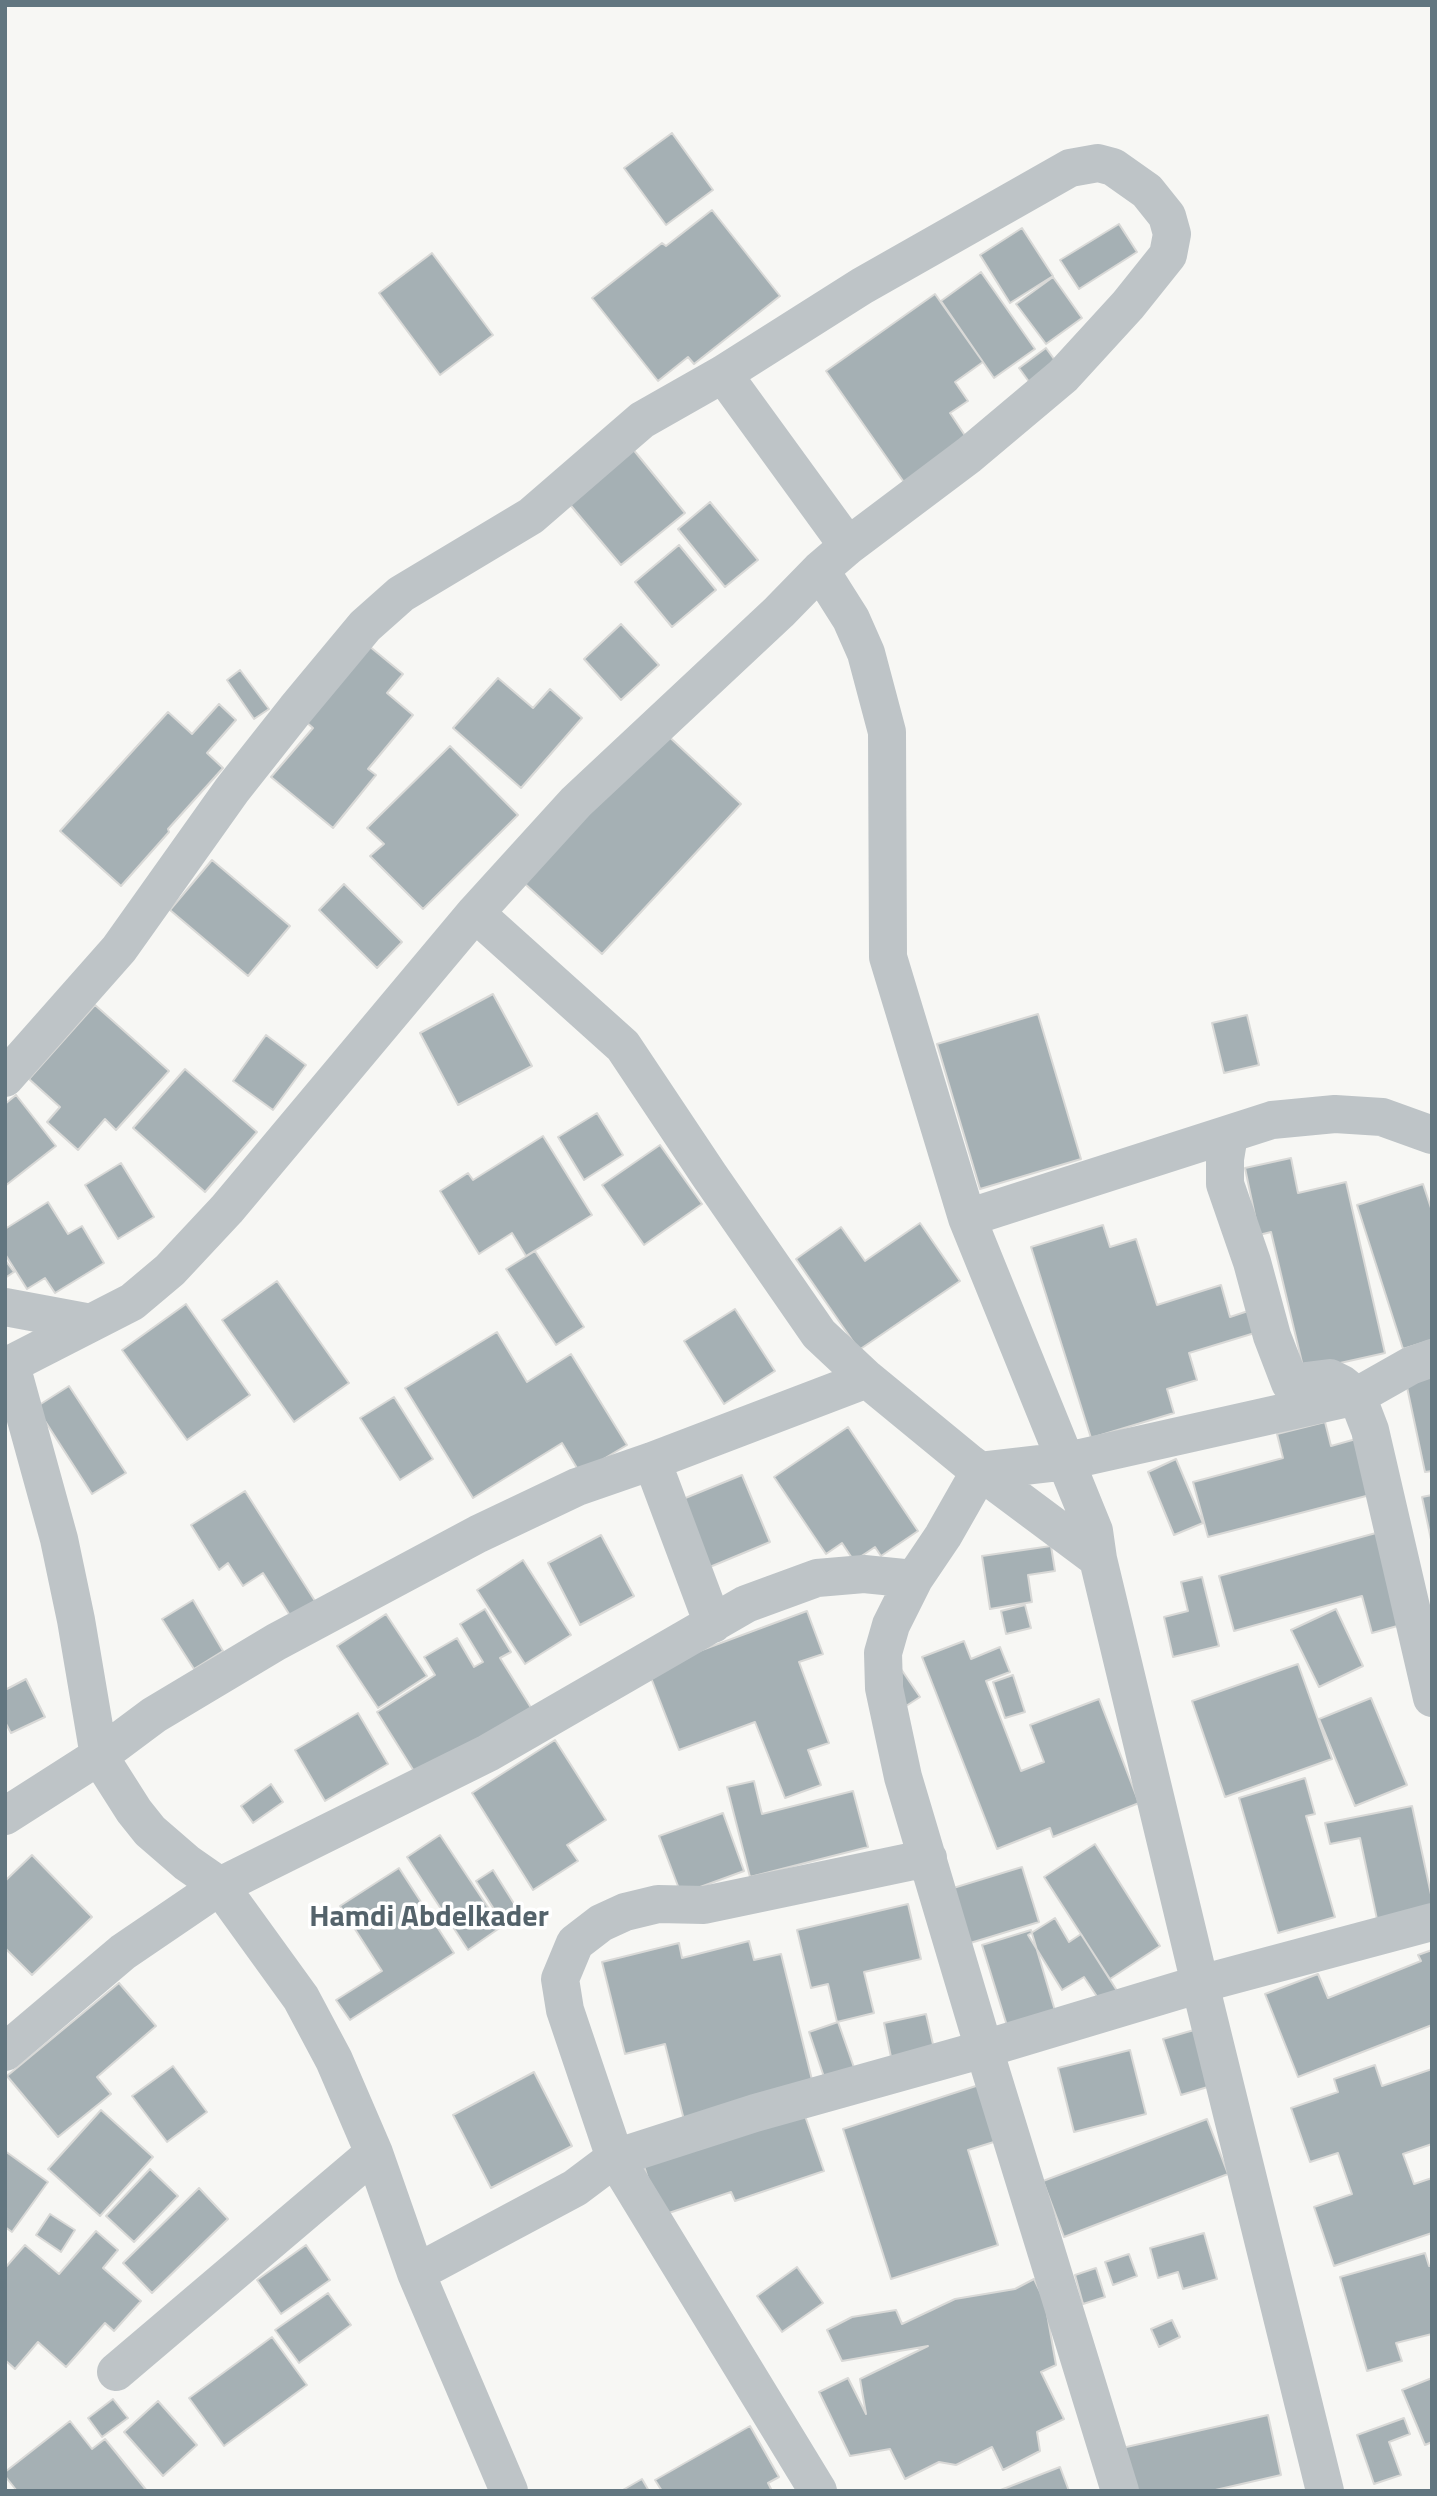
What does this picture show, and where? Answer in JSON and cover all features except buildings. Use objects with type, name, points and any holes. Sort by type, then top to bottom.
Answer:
[{"type":"street","points":[[5,1078],[119,949],[232,790],[365,625],[401,594],[531,516],[642,420],[862,286],[1070,169],[1098,163],[1113,167],[1147,191],[1167,216],[1172,234],[1168,255],[1128,305],[1063,376],[969,455],[834,558],[576,802],[475,913],[218,1219],[170,1270],[132,1302],[8,1366],[59,1539],[99,1756],[150,1831],[187,1863],[220,1886],[301,1998],[334,2060],[374,2153],[416,2273],[509,2491]]},
{"type":"street","points":[[723,373],[834,558],[851,619],[866,653],[887,732],[888,957],[967,1218],[1094,1531],[1098,1559],[1200,1984],[1325,2491]]},
{"type":"street","points":[[475,913],[623,1045],[819,1334],[866,1379],[980,1471],[1098,1559]]},
{"type":"street","points":[[967,1218],[1272,1121],[1335,1114],[1382,1117],[1432,1135]]},
{"type":"street","points":[[1229,1135],[1225,1184],[1252,1262],[1272,1336],[1290,1383],[1334,1394],[1370,1430],[1432,1698]]},
{"type":"street","points":[[5,1307],[91,1323]]},
{"type":"street","points":[[980,1471],[1067,1461],[1334,1394],[1432,1358]]},
{"type":"street","points":[[5,1816],[99,1756],[154,1715],[276,1642],[478,1534],[577,1487],[866,1379]]},
{"type":"street","points":[[652,1461],[713,1624]]},
{"type":"street","points":[[980,1471],[943,1536],[914,1579],[891,1625],[883,1653],[884,1688],[903,1777],[1120,2491]]},
{"type":"street","points":[[5,2052],[123,1952],[220,1886],[488,1753],[746,1604],[817,1578],[864,1573],[914,1579]]},
{"type":"street","points":[[818,2491],[615,2158],[565,2010],[560,1979],[575,1942],[600,1923],[625,1912],[659,1904],[704,1905],[928,1858]]},
{"type":"street","points":[[416,2273],[575,2188],[615,2158],[755,2113],[984,2049],[1200,1984],[1432,1922]]},
{"type":"street","points":[[116,2372],[374,2153]]},
{"type":"district","name":"Hamdi Abdelkader","points":[[429,1919]]}]
